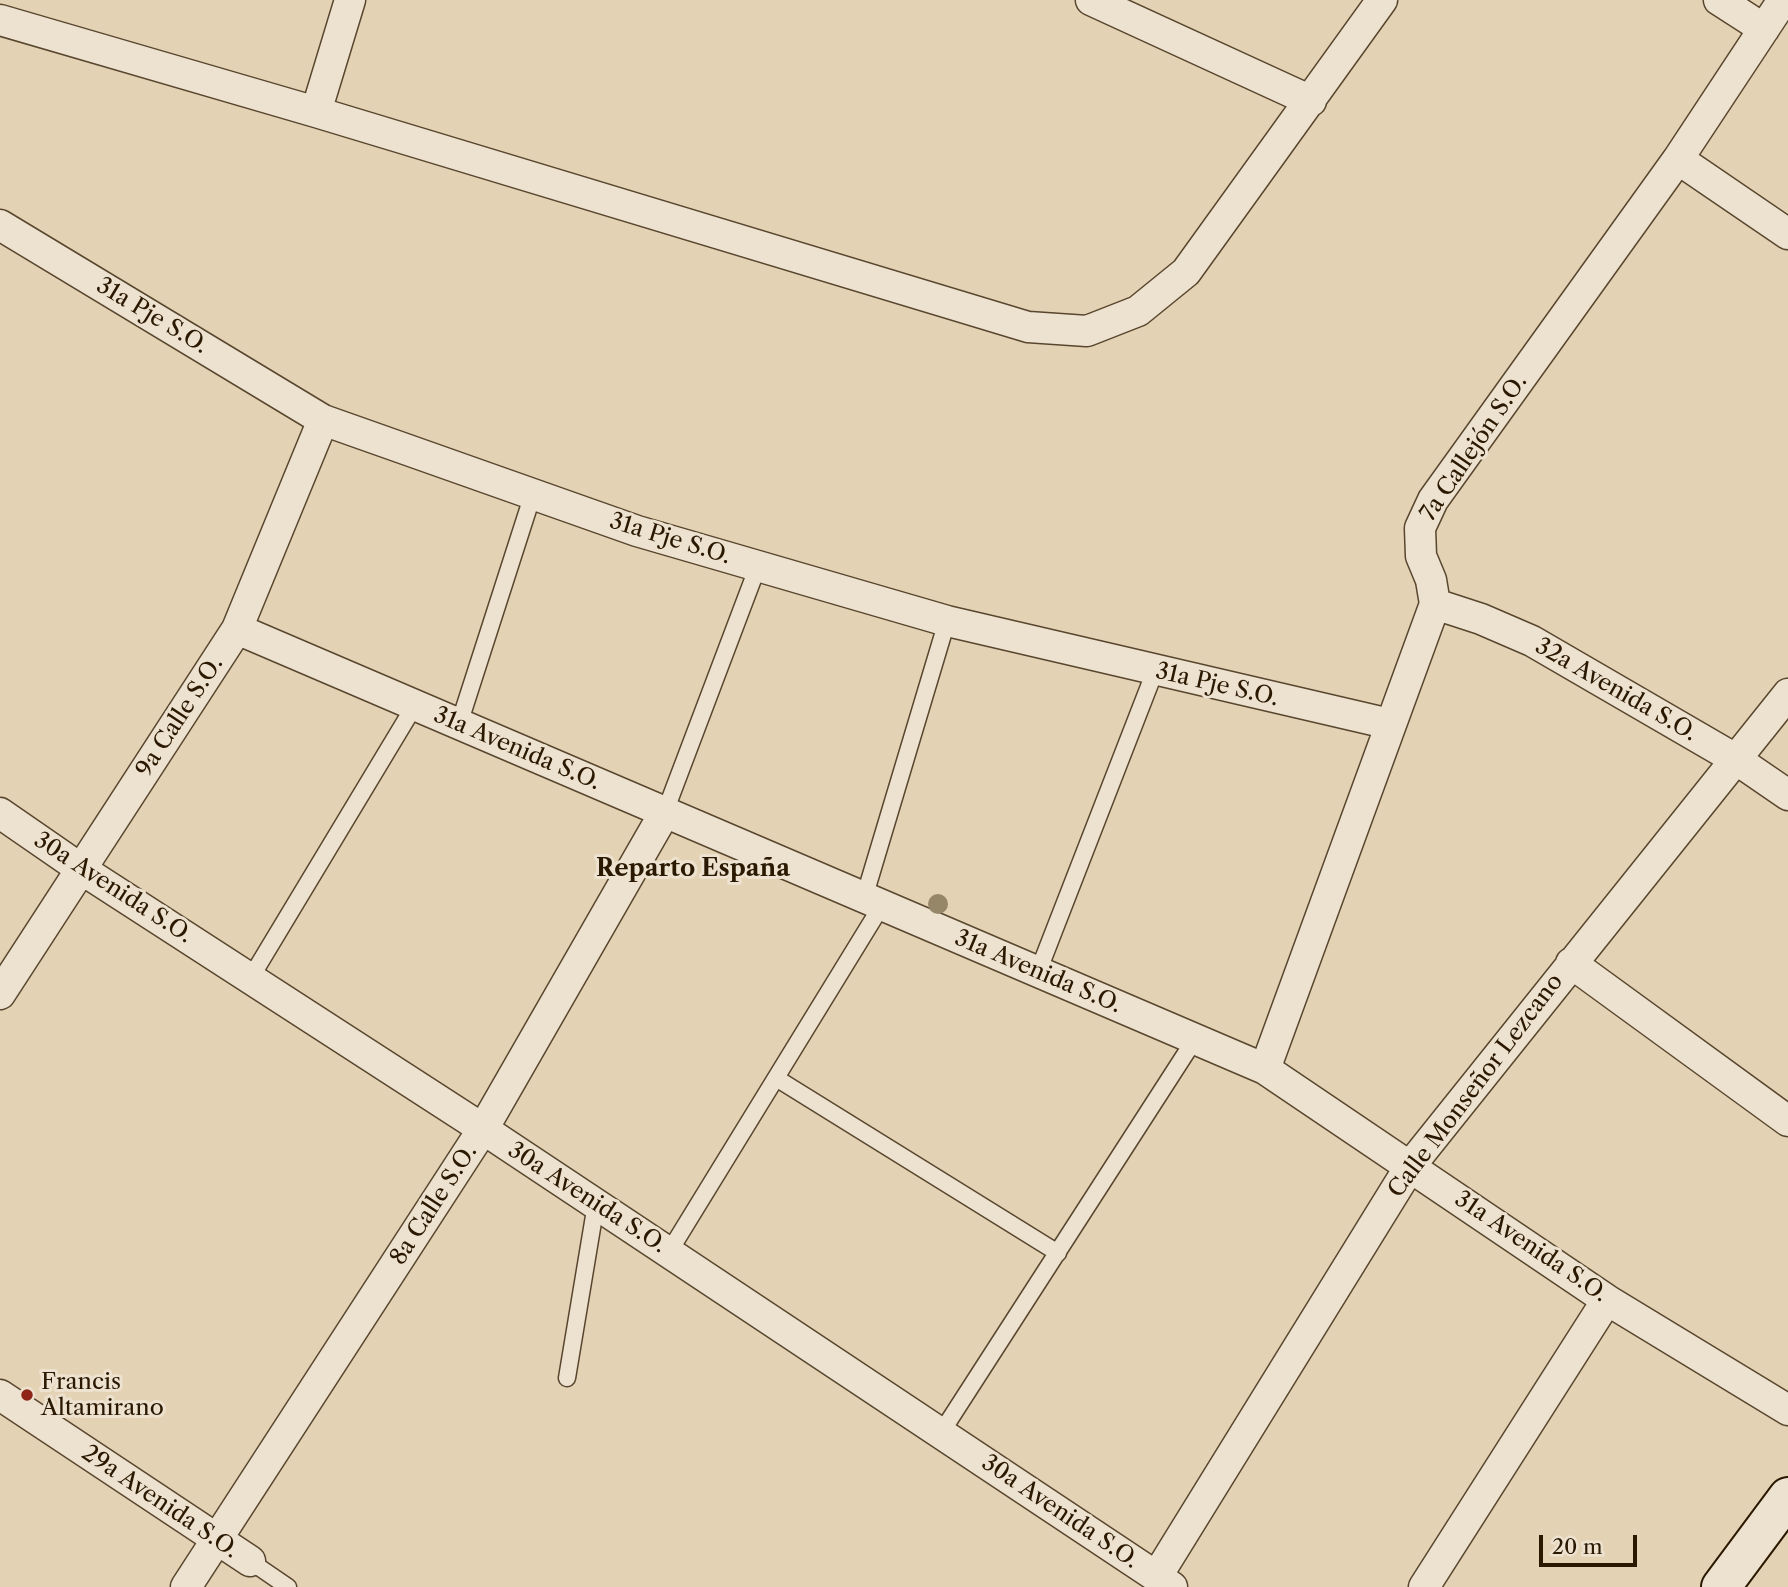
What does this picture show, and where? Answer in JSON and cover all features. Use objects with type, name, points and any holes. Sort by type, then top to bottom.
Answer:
[{"type":"street","points":[[316,112],[350,0]]},
{"type":"street","points":[[1091,0],[1311,101]]},
{"type":"street","points":[[0,20],[316,112],[1028,327],[1087,331],[1138,311],[1186,272],[1382,0]]},
{"type":"street","points":[[1719,0],[1764,29]]},
{"type":"street","name":"7a Callejón S.O.","points":[[1435,604],[1431,580],[1421,556],[1420,528],[1433,500],[1678,159],[1783,0]]},
{"type":"street","points":[[1678,159],[1788,234]]},
{"type":"street","name":"31a Pje S.O.","points":[[0,225],[323,420],[638,531],[947,621],[1390,724]]},
{"type":"street","name":"9a Calle S.O.","points":[[0,994],[237,629],[323,420]]},
{"type":"street","points":[[1265,1069],[1435,604]]},
{"type":"street","name":"32a Avenida S.O.","points":[[1435,604],[1481,619],[1532,641],[1737,760],[1788,796]]},
{"type":"street","name":"31a Avenida S.O.","points":[[237,629],[1265,1069],[1411,1165],[1607,1300],[1788,1410]]},
{"type":"street","name":"Calle Monseñor Lezcano","points":[[1160,1583],[1411,1165],[1788,694]]},
{"type":"street","name":"8a Calle S.O.","points":[[186,1587],[483,1129],[666,812]]},
{"type":"street","name":"30a Avenida S.O.","points":[[0,813],[81,869],[483,1129],[941,1433],[1160,1583]]},
{"type":"street","points":[[1571,963],[1788,1121]]},
{"type":"street","points":[[1424,1587],[1607,1300]]},
{"type":"street","name":"29a Avenida S.O.","points":[[0,1395],[250,1562]]},
{"type":"street","points":[[1721,1587],[1788,1497]]},
{"type":"lane","points":[[459,724],[533,494]]},
{"type":"lane","points":[[666,812],[758,566]]},
{"type":"lane","points":[[668,1252],[776,1078],[873,902],[947,621]]},
{"type":"lane","points":[[1038,972],[1155,671]]},
{"type":"lane","points":[[250,979],[415,705]]},
{"type":"lane","points":[[941,1433],[1195,1039]]},
{"type":"lane","points":[[776,1078],[1058,1252]]},
{"type":"lane","points":[[568,1378],[596,1204]]},
{"type":"lane","points":[[250,1562],[288,1587]]},
{"type":"place","name":"Francis Altamirano","points":[[27,1395]]},
{"type":"district","name":"Reparto España","points":[[693,869]]}]
